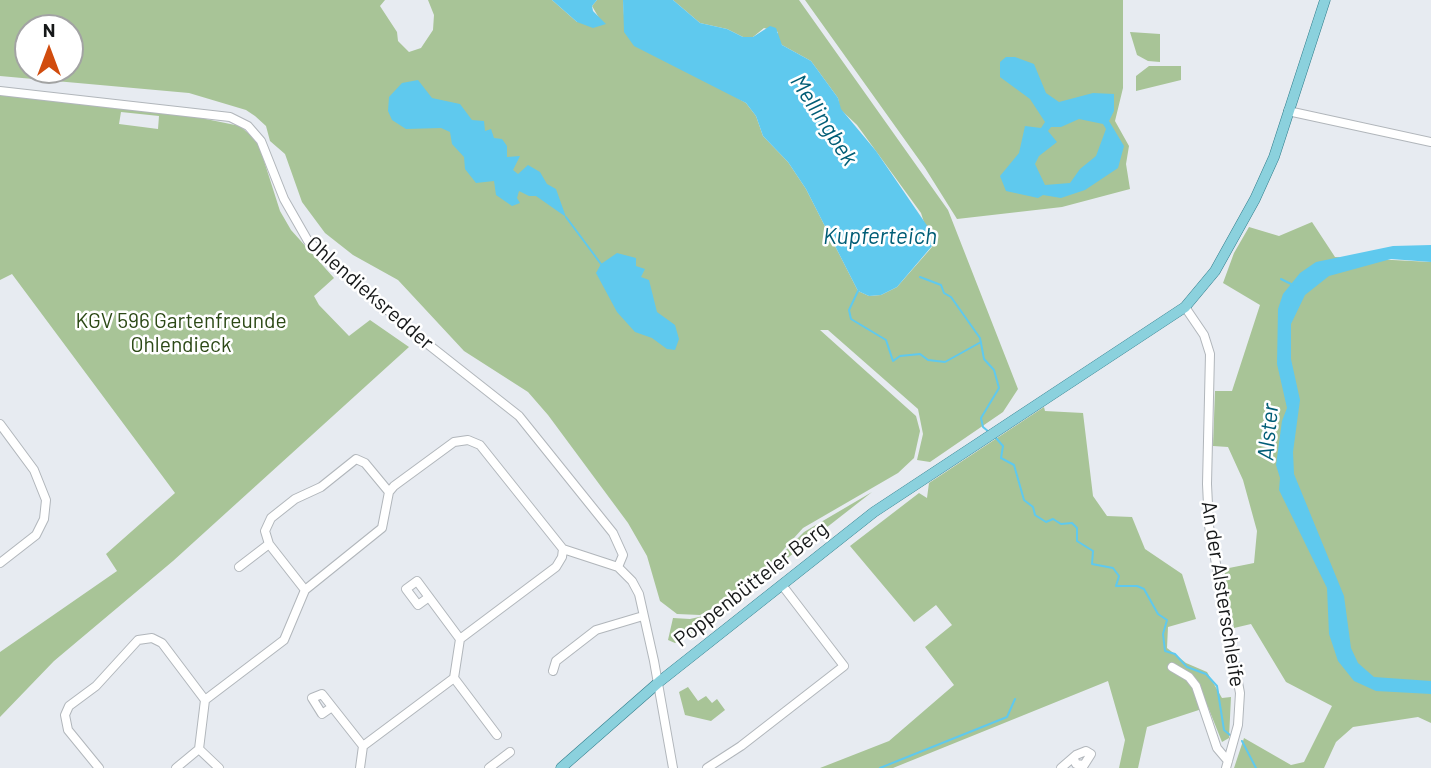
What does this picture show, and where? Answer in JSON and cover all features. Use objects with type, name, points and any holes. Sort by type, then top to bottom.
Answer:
[{"type":"main road","name":"Poppenbütteler Berg","points":[[561,768],[659,682],[874,512],[976,443],[1162,326],[1185,307],[1215,271],[1249,211],[1270,166],[1325,0]]},
{"type":"street","name":"Ohlendieksredder","points":[[0,91],[230,117],[248,125],[261,141],[284,198],[307,241],[415,334],[519,416],[613,533],[623,555],[618,567]]},
{"type":"street","points":[[1288,111],[1431,142]]},
{"type":"street","name":"An der Alsterschleife","points":[[1185,307],[1204,335],[1210,354],[1208,515],[1240,693],[1238,725],[1227,765]]},
{"type":"street","points":[[0,424],[40,479],[46,500],[44,519],[36,535],[0,563]]},
{"type":"street","points":[[205,699],[284,640],[305,590],[376,536],[382,528],[389,492],[454,442],[474,441],[563,549],[618,567],[637,589],[659,682],[673,768]]},
{"type":"street","points":[[305,590],[269,544],[265,531],[271,519],[295,499],[321,487],[356,459],[365,463],[389,492]]},
{"type":"street","points":[[239,566],[269,544]]},
{"type":"street","points":[[360,768],[363,746],[454,678],[460,639],[556,566],[562,557],[563,549]]},
{"type":"street","points":[[707,768],[741,746],[844,666],[782,585]]},
{"type":"street","points":[[429,597],[460,639]]},
{"type":"street","points":[[553,671],[556,661],[596,630],[643,616]]},
{"type":"street","points":[[99,768],[68,730],[65,715],[69,706],[96,686],[138,640],[152,638],[163,643],[205,699],[199,749],[176,768]]},
{"type":"street","points":[[1171,667],[1189,677],[1196,686],[1217,748],[1227,765]]},
{"type":"street","points":[[454,678],[498,735]]},
{"type":"street","points":[[332,706],[363,746]]},
{"type":"street","points":[[199,749],[219,768]]},
{"type":"street","points":[[489,768],[510,752]]},
{"type":"street","points":[[1061,768],[1064,763],[1074,759]]},
{"type":"green space","points":[[0,0],[385,0],[380,6],[397,32],[398,41],[409,52],[421,48],[433,30],[434,15],[428,0],[552,0],[577,22],[599,18],[592,6],[597,0],[623,0],[625,32],[746,103],[756,116],[763,136],[788,162],[806,189],[858,291],[869,296],[881,295],[897,287],[932,247],[921,213],[857,125],[840,109],[838,98],[811,61],[782,45],[778,40],[778,32],[764,28],[753,37],[743,37],[727,29],[700,23],[673,0],[799,0],[948,210],[1018,389],[1003,412],[930,462],[917,460],[923,434],[918,409],[828,330],[820,330],[916,416],[920,431],[914,458],[898,473],[803,528],[775,559],[728,600],[700,615],[677,614],[660,601],[647,556],[628,523],[548,415],[528,392],[464,351],[398,280],[353,255],[325,233],[302,202],[285,154],[270,141],[266,126],[255,116],[246,110],[189,93],[84,84],[84,14],[14,14],[14,77],[0,76]]},
{"type":"green space","points":[[805,0],[1123,0],[1123,88],[1115,121],[1129,146],[1126,164],[1130,189],[1062,207],[957,219],[925,168]]},
{"type":"green space","points":[[1130,32],[1160,34],[1160,62],[1148,61],[1137,55]]},
{"type":"green space","points":[[1149,66],[1181,66],[1181,80],[1136,91],[1136,76]]},
{"type":"green space","name":"KGV 596 Gartenfreunde Ohlendieck","points":[[0,95],[196,117],[240,126],[258,142],[280,211],[291,230],[334,278],[314,296],[319,305],[349,336],[370,320],[409,347],[173,561],[54,661],[0,717],[0,652],[117,571],[106,554],[175,493],[12,274],[0,280]],"holes":[[[121,112],[159,116],[158,129],[119,124]]]},
{"type":"green space","points":[[1312,222],[1335,257],[1431,262],[1431,723],[1418,717],[1353,727],[1336,742],[1324,768],[1234,768],[1244,738],[1291,765],[1304,762],[1332,706],[1286,682],[1251,624],[1234,628],[1224,569],[1254,563],[1257,531],[1243,480],[1228,447],[1213,446],[1215,391],[1232,391],[1260,305],[1223,283],[1234,253],[1249,227],[1279,236]]},
{"type":"green space","points":[[1044,407],[1045,411],[1083,413],[1093,496],[1107,516],[1132,517],[1145,549],[1182,574],[1196,619],[1168,627],[1167,648],[1186,663],[1207,672],[1222,698],[1231,697],[1229,738],[1222,742],[1208,707],[1147,727],[1138,768],[1119,768],[1125,740],[1108,681],[893,768],[820,768],[889,741],[954,685],[925,647],[952,625],[936,605],[914,622],[850,546],[919,493],[927,498],[929,483]]},
{"type":"green space","points":[[872,492],[762,578],[752,584],[804,532]]},
{"type":"green space","points":[[741,593],[729,608],[713,620],[675,643],[668,640],[673,618],[690,619],[708,615]]},
{"type":"green space","points":[[688,687],[698,701],[706,696],[712,703],[717,699],[725,710],[711,721],[685,715],[679,692]]},
{"type":"water","points":[[552,0],[597,0],[592,6],[593,11],[606,24],[593,28],[577,22]]},
{"type":"water","name":"Kupferteich","points":[[623,0],[673,0],[700,23],[727,29],[743,37],[753,37],[770,26],[776,28],[782,45],[811,61],[838,98],[841,109],[876,151],[928,227],[932,246],[897,287],[881,295],[869,296],[858,291],[806,189],[788,162],[763,136],[756,116],[746,103],[634,46],[624,32]]},
{"type":"water","points":[[1006,57],[1015,57],[1034,64],[1046,93],[1059,102],[1093,93],[1114,94],[1114,111],[1109,121],[1124,146],[1118,168],[1085,190],[1061,198],[1043,195],[1038,198],[1006,191],[1000,176],[1019,153],[1025,126],[1041,128],[1045,122],[1030,99],[1000,77],[1000,62]],"holes":[[[1079,119],[1103,124],[1106,129],[1096,156],[1080,169],[1070,183],[1045,185],[1035,164],[1039,156],[1057,142],[1048,131],[1051,127],[1061,127]]]},
{"type":"water","points":[[418,80],[432,98],[460,104],[472,120],[484,121],[485,131],[491,129],[494,138],[502,139],[507,146],[507,157],[520,156],[513,170],[518,174],[528,165],[540,172],[547,184],[556,189],[566,217],[536,196],[519,191],[517,198],[520,203],[512,206],[496,195],[494,181],[476,183],[465,169],[464,157],[452,144],[450,132],[441,128],[406,129],[392,120],[388,111],[389,97],[402,83]]},
{"type":"water","points":[[1431,245],[1431,262],[1391,259],[1329,276],[1305,295],[1291,324],[1291,359],[1300,400],[1293,452],[1294,474],[1344,596],[1351,648],[1358,663],[1374,677],[1431,681],[1431,694],[1376,691],[1354,681],[1338,661],[1329,634],[1327,588],[1279,490],[1280,478],[1276,465],[1282,421],[1287,408],[1277,364],[1278,309],[1283,294],[1300,273],[1316,262],[1393,246]]},
{"type":"water","points":[[617,253],[636,258],[636,266],[645,269],[641,277],[649,280],[657,312],[675,325],[679,339],[675,350],[667,349],[652,338],[635,332],[617,312],[596,273],[601,264]]},
{"type":"waterway","points":[[566,217],[601,264]]},
{"type":"waterway","name":"Mellingbek","points":[[920,277],[941,285],[944,293],[951,297],[980,338],[984,359],[994,370],[999,388],[981,418],[983,427],[989,432]]},
{"type":"waterway","points":[[1281,279],[1293,285]]},
{"type":"waterway","points":[[858,291],[849,310],[851,319],[886,340],[893,361],[900,356],[920,354],[928,360],[945,362],[981,342]]},
{"type":"waterway","name":"Mellingbek","points":[[996,438],[1003,446],[1001,458],[1014,465],[1024,500],[1033,507],[1035,515],[1046,522],[1053,519],[1061,524],[1072,523],[1077,528],[1077,541],[1093,551],[1092,564],[1113,568],[1119,576],[1116,586],[1137,586],[1144,589],[1158,614],[1167,620],[1163,634],[1165,651],[1175,654],[1187,667],[1206,674],[1217,686],[1224,730],[1230,735]]},
{"type":"waterway","points":[[880,768],[1007,717],[1015,699]]},
{"type":"waterway","name":"Mellingbek","points":[[1242,741],[1256,768]]},
{"type":"water label","name":"Alster","points":[[1268,432]]}]
